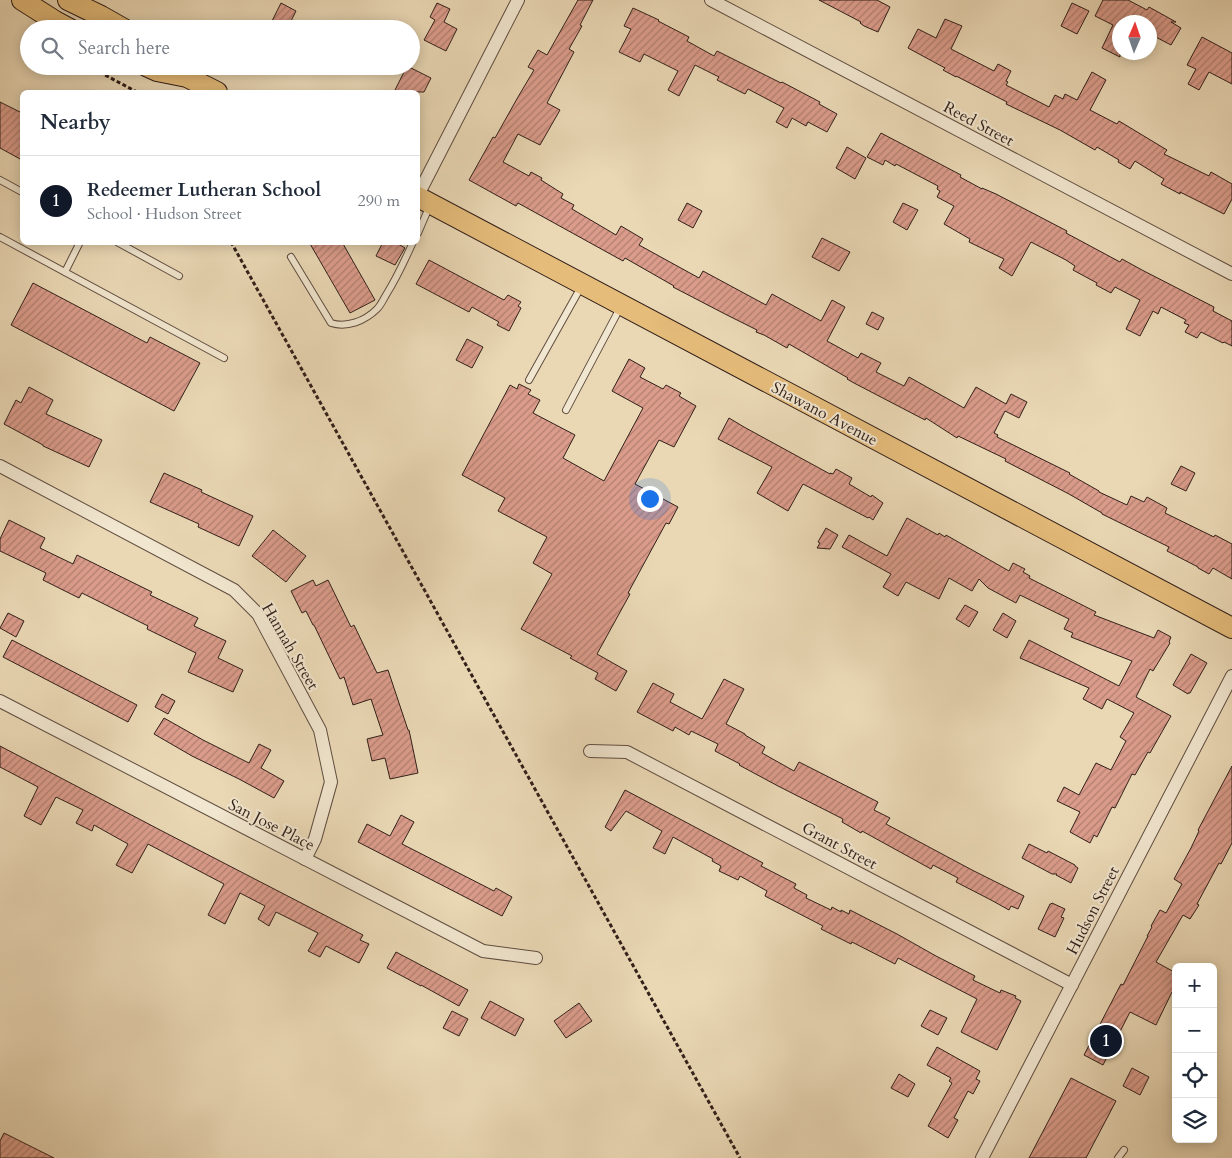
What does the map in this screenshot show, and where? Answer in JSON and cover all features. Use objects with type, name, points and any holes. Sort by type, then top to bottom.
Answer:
[{"type":"main road","points":[[22,0],[52,20]]},
{"type":"main road","points":[[68,0],[108,20]]},
{"type":"main road","points":[[187,75],[214,90]]},
{"type":"main road","name":"Shawano Avenue","points":[[422,199],[1232,628]]},
{"type":"street","points":[[422,199],[518,0]]},
{"type":"street","name":"Reed Street","points":[[712,0],[1232,274]]},
{"type":"street","name":"Hannah Street","points":[[0,466],[234,590],[258,614],[320,730],[331,782],[315,839],[305,859]]},
{"type":"street","name":"Hudson Street","points":[[982,1158],[1232,676]]},
{"type":"street","name":"San Jose Place","points":[[0,701],[483,951],[536,958]]},
{"type":"street","name":"Grant Street","points":[[590,751],[627,752],[1072,985]]},
{"type":"lane","points":[[0,180],[20,191]]},
{"type":"lane","points":[[420,216],[422,199]]},
{"type":"lane","points":[[0,237],[224,358]]},
{"type":"lane","points":[[65,272],[78,245]]},
{"type":"lane","points":[[122,245],[179,276]]},
{"type":"lane","points":[[292,257],[331,323],[338,326],[348,325],[365,318],[378,308],[391,288],[412,245]]},
{"type":"lane","points":[[529,380],[582,284]]},
{"type":"lane","points":[[566,410],[621,305]]},
{"type":"lane","points":[[1118,1158],[1124,1150]]},
{"type":"path","points":[[105,75],[133,90]]},
{"type":"path","points":[[233,245],[740,1158]]},
{"type":"building","points":[[578,0],[593,0],[580,25],[582,26],[569,49],[574,52],[547,103],[560,110],[540,145],[518,134],[503,162],[529,176],[531,172],[542,178],[541,180],[563,194],[561,198],[574,205],[572,209],[616,235],[621,226],[643,239],[639,245],[699,278],[703,271],[766,305],[772,294],[821,321],[832,300],[845,307],[827,341],[858,358],[861,353],[881,363],[876,372],[904,386],[909,377],[964,408],[976,387],[1006,404],[1011,394],[1027,402],[1019,418],[1005,411],[994,433],[998,435],[997,437],[1070,473],[1099,492],[1127,505],[1131,496],[1144,502],[1147,497],[1167,508],[1165,513],[1232,544],[1232,579],[1213,568],[1209,574],[1167,551],[1169,547],[1102,514],[1069,494],[1005,461],[1006,459],[958,436],[957,438],[926,418],[925,420],[854,383],[789,344],[787,348],[756,332],[757,330],[673,287],[625,258],[623,261],[518,203],[516,206],[469,180],[534,70],[528,67],[538,50],[547,55]]},
{"type":"building","points":[[819,0],[877,0],[890,7],[878,32]]},
{"type":"building","points":[[1103,0],[1128,0],[1147,10],[1149,7],[1176,22],[1171,22],[1181,28],[1171,45],[1157,38],[1157,15],[1112,15],[1112,24],[1095,16]]},
{"type":"building","points":[[281,3],[296,11],[292,20],[272,20]]},
{"type":"building","points":[[437,3],[450,9],[444,22],[457,29],[446,51],[424,40],[435,20],[430,17]]},
{"type":"building","points":[[1072,3],[1089,11],[1077,34],[1061,26]]},
{"type":"building","points":[[633,8],[689,37],[687,41],[714,56],[717,51],[820,102],[819,104],[837,114],[827,132],[808,122],[806,126],[792,118],[787,128],[776,122],[784,108],[748,89],[745,94],[717,80],[719,77],[695,65],[679,96],[668,90],[678,71],[644,54],[640,62],[619,52],[631,29],[624,26]]},
{"type":"building","points":[[945,19],[962,26],[951,49],[994,71],[998,64],[1011,71],[1006,85],[1049,107],[1055,95],[1063,99],[1065,94],[1077,100],[1092,72],[1106,80],[1090,110],[1117,124],[1119,121],[1167,150],[1164,154],[1209,176],[1211,172],[1232,184],[1232,199],[1224,214],[1161,184],[1164,179],[1135,161],[1130,169],[1097,147],[1095,150],[1060,130],[1006,104],[1007,102],[943,70],[945,68],[908,48],[918,29],[936,38]]},
{"type":"building","points":[[1112,27],[1112,53],[1102,48]]},
{"type":"building","points":[[1202,37],[1232,53],[1232,84],[1209,72],[1199,90],[1188,84],[1196,69],[1187,65]]},
{"type":"building","points":[[420,72],[431,78],[424,92],[420,92],[420,90],[395,90],[402,75],[420,75]]},
{"type":"building","points":[[0,102],[20,112],[20,159],[0,148]]},
{"type":"building","points":[[881,133],[961,175],[960,177],[982,189],[996,194],[1067,231],[1066,233],[1120,262],[1122,259],[1214,307],[1213,311],[1232,321],[1232,346],[1201,332],[1197,338],[1185,332],[1189,325],[1184,323],[1186,320],[1161,307],[1158,314],[1153,311],[1140,336],[1126,329],[1140,300],[1115,287],[1111,293],[1073,270],[1075,266],[1066,260],[1031,242],[1012,276],[999,268],[1004,259],[969,242],[970,239],[944,224],[954,206],[937,197],[940,191],[937,189],[938,186],[896,164],[895,166],[885,160],[883,165],[867,157]]},
{"type":"building","points":[[847,147],[866,158],[855,179],[836,168]]},
{"type":"building","points":[[687,203],[702,211],[693,228],[678,220]]},
{"type":"building","points":[[903,203],[918,210],[907,230],[893,222]]},
{"type":"building","points":[[822,238],[850,252],[839,271],[812,257]]},
{"type":"building","points":[[311,245],[344,245],[375,300],[350,313]]},
{"type":"building","points":[[382,245],[400,245],[405,248],[395,265],[376,256]]},
{"type":"building","points":[[429,260],[504,300],[508,295],[521,302],[518,306],[521,308],[509,331],[497,325],[499,322],[472,307],[469,312],[416,284]]},
{"type":"building","points":[[33,283],[147,343],[150,337],[200,363],[174,411],[11,325]]},
{"type":"building","points":[[872,312],[884,318],[878,330],[866,324]]},
{"type":"building","points":[[467,339],[483,347],[472,368],[456,360]]},
{"type":"building","points":[[629,359],[645,368],[640,377],[663,389],[666,385],[681,393],[679,396],[696,406],[674,447],[659,440],[635,484],[678,507],[669,524],[666,523],[597,654],[627,671],[616,691],[595,679],[598,673],[570,658],[572,656],[521,629],[552,574],[533,563],[547,537],[498,511],[505,498],[462,475],[510,385],[517,389],[519,384],[531,390],[528,394],[540,400],[533,413],[575,435],[563,458],[604,481],[643,408],[612,391]]},
{"type":"building","points":[[29,387],[53,400],[46,414],[102,440],[89,467],[43,446],[4,424],[16,400],[21,403]]},
{"type":"building","points":[[729,418],[830,474],[833,474],[836,469],[852,478],[849,484],[871,497],[872,495],[883,503],[873,520],[803,484],[788,511],[757,493],[772,467],[718,439]]},
{"type":"building","points":[[1181,466],[1195,473],[1186,491],[1171,484]]},
{"type":"building","points":[[164,473],[253,516],[239,546],[198,527],[199,524],[150,502]]},
{"type":"building","points":[[907,518],[938,535],[939,533],[945,537],[946,535],[1009,571],[1013,563],[1025,569],[1023,572],[1030,576],[1029,578],[1096,612],[1094,615],[1154,638],[1158,630],[1171,637],[1170,643],[1153,671],[1150,669],[1136,697],[1171,716],[1150,753],[1148,752],[1135,775],[1132,774],[1115,808],[1112,807],[1097,837],[1094,835],[1090,843],[1070,832],[1080,812],[1057,801],[1064,787],[1079,795],[1096,763],[1111,770],[1126,741],[1120,737],[1134,713],[1107,699],[1102,709],[1083,699],[1089,688],[1020,658],[1029,640],[1119,686],[1132,661],[1071,637],[1073,633],[1064,629],[1069,619],[1020,595],[1016,603],[988,588],[979,579],[972,591],[949,578],[939,599],[906,582],[898,596],[883,587],[891,574],[842,547],[849,535],[887,556]]},
{"type":"building","points":[[9,520],[45,538],[40,548],[73,564],[77,555],[152,592],[150,595],[198,618],[194,626],[226,641],[218,658],[243,670],[233,692],[188,672],[196,653],[147,629],[148,626],[82,593],[79,598],[43,580],[46,573],[0,551],[0,539]]},
{"type":"building","points":[[826,528],[838,535],[830,549],[817,548],[820,543],[818,542]]},
{"type":"building","points":[[273,530],[306,556],[286,582],[252,556]]},
{"type":"building","points":[[313,580],[316,586],[328,580],[351,627],[354,625],[377,673],[388,670],[409,730],[418,773],[390,779],[385,758],[372,761],[367,739],[383,735],[371,699],[353,705],[344,677],[340,679],[314,625],[306,611],[302,613],[291,591]]},
{"type":"building","points":[[965,605],[978,612],[969,627],[956,619]]},
{"type":"building","points":[[8,613],[24,621],[16,637],[0,628]]},
{"type":"building","points":[[1003,613],[1016,621],[1007,638],[993,630]]},
{"type":"building","points":[[12,640],[137,705],[128,722],[3,657]]},
{"type":"building","points":[[1191,654],[1207,663],[1188,694],[1173,685]]},
{"type":"building","points":[[724,679],[744,689],[726,724],[765,747],[762,753],[794,771],[799,762],[878,802],[874,810],[890,818],[886,824],[1024,896],[1018,909],[1011,906],[1009,910],[956,882],[958,878],[933,865],[931,869],[862,831],[861,833],[842,822],[843,819],[715,751],[718,744],[691,731],[689,735],[675,727],[673,731],[637,712],[653,683],[674,694],[670,702],[702,719]]},
{"type":"building","points":[[162,694],[175,701],[168,714],[155,707]]},
{"type":"building","points":[[164,718],[249,763],[259,744],[271,750],[261,768],[284,781],[274,798],[192,756],[154,734]]},
{"type":"building","points":[[0,746],[363,935],[360,940],[369,944],[359,963],[326,946],[320,957],[308,951],[318,933],[276,912],[269,926],[258,919],[265,906],[240,893],[225,924],[208,915],[224,884],[148,844],[132,873],[116,865],[128,844],[94,825],[92,831],[76,823],[83,810],[56,797],[41,825],[24,816],[38,787],[0,767]]},
{"type":"building","points":[[1232,766],[1232,843],[1197,904],[1199,905],[1190,919],[1183,915],[1156,962],[1172,971],[1172,992],[1156,1025],[1130,1012],[1103,1065],[1084,1055],[1121,984],[1123,985],[1160,910],[1166,913],[1182,884],[1174,879],[1191,848],[1198,830]]},
{"type":"building","points":[[625,790],[763,863],[761,866],[796,884],[794,888],[807,895],[806,898],[831,910],[832,907],[849,914],[850,910],[975,976],[973,980],[1000,993],[1001,990],[1016,996],[1015,998],[1021,1001],[997,1050],[961,1032],[977,999],[898,958],[895,964],[852,942],[851,944],[821,929],[823,926],[765,896],[767,891],[740,876],[738,880],[719,871],[721,866],[712,861],[713,859],[673,837],[665,854],[653,848],[662,831],[626,811],[611,831],[605,827]]},
{"type":"building","points":[[401,815],[414,822],[402,844],[494,891],[496,888],[512,897],[502,916],[358,842],[367,824],[390,836]]},
{"type":"building","points":[[1029,844],[1047,853],[1048,851],[1075,865],[1078,868],[1071,883],[1057,874],[1052,874],[1022,858]]},
{"type":"building","points":[[1052,903],[1065,909],[1061,917],[1064,918],[1055,937],[1038,929]]},
{"type":"building","points":[[396,952],[468,990],[459,1006],[387,968]]},
{"type":"building","points":[[490,1001],[524,1019],[515,1036],[481,1018]]},
{"type":"building","points":[[579,1003],[592,1021],[566,1038],[554,1021]]},
{"type":"building","points":[[930,1010],[947,1018],[938,1035],[921,1026]]},
{"type":"building","points":[[452,1011],[468,1019],[459,1036],[443,1028]]},
{"type":"building","points":[[937,1047],[980,1071],[976,1079],[980,1081],[973,1094],[968,1091],[954,1118],[958,1120],[948,1138],[928,1126],[952,1083],[949,1081],[951,1078],[927,1065]]},
{"type":"building","points":[[1132,1068],[1149,1077],[1140,1095],[1123,1086]]},
{"type":"building","points":[[899,1074],[915,1084],[908,1097],[891,1088]]},
{"type":"building","points":[[1071,1078],[1116,1101],[1086,1158],[1029,1158]]},
{"type":"building","points":[[4,1133],[54,1158],[0,1158],[0,1141]]},
{"type":"place","name":"Redeemer Lutheran School","points":[[1106,1041]]}]
